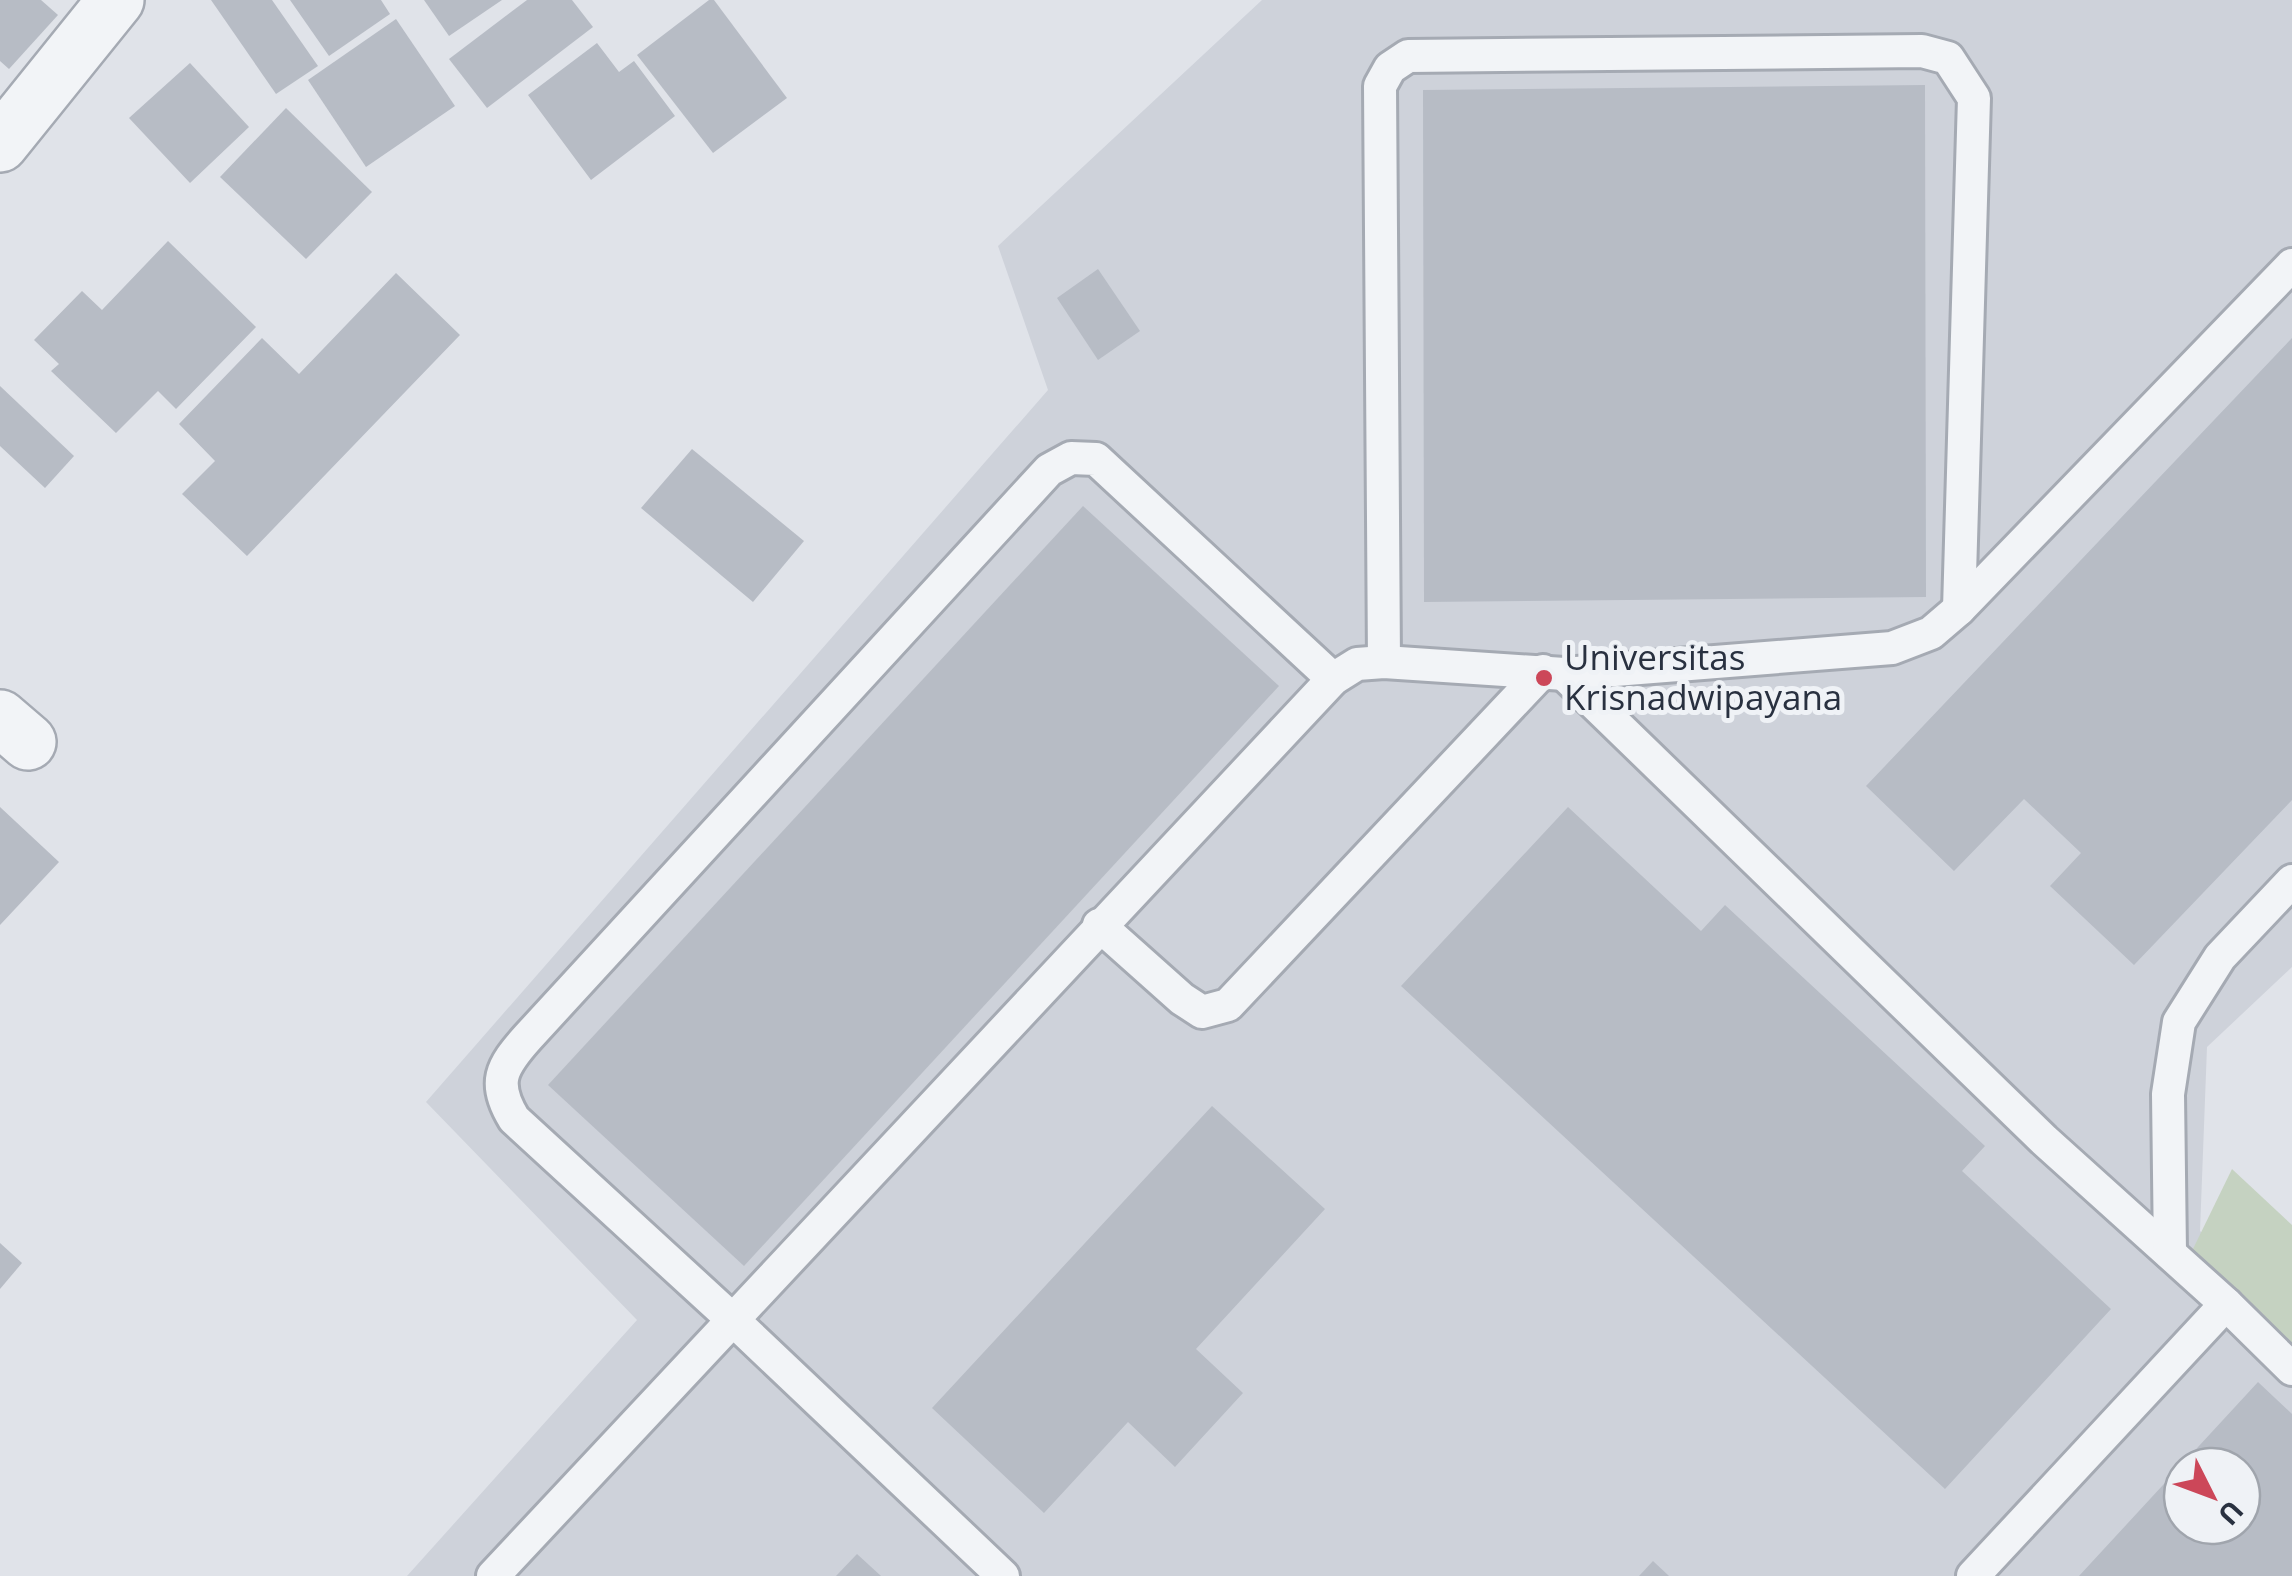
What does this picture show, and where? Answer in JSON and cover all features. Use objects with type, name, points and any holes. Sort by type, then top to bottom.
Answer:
[{"type":"street","points":[[0,144],[116,0]]},
{"type":"lane","points":[[1384,662],[1380,86],[1390,68],[1408,56],[1922,51],[1948,58],[1974,98],[1959,609]]},
{"type":"lane","points":[[492,1576],[1333,680],[1357,664],[1384,662],[1553,672],[1892,648],[1931,633],[1959,609],[2292,265]]},
{"type":"lane","points":[[1003,1576],[514,1119],[504,1103],[499,1082],[510,1056],[1049,470],[1071,458],[1096,459],[1333,680]]},
{"type":"lane","points":[[1099,926],[1202,1012],[1228,1005],[1553,672]]},
{"type":"lane","points":[[1553,672],[2044,1140],[2292,1369]]},
{"type":"lane","points":[[2170,1253],[2168,1094],[2179,1022],[2220,957],[2292,881]]},
{"type":"lane","points":[[1973,1576],[2226,1304]]},
{"type":"shaded area","name":"Universitas Krisnadwipayana","points":[[1262,0],[2292,0],[2292,967],[2207,1047],[2200,1231],[2292,1313],[2292,1576],[407,1576],[637,1320],[426,1102],[1048,390],[998,246]]},
{"type":"green space","points":[[2232,1169],[2292,1225],[2292,1346],[2191,1253]]},
{"type":"building","points":[[0,0],[41,0],[58,15],[9,69],[0,61]]},
{"type":"building","points":[[211,0],[272,0],[318,66],[276,94]]},
{"type":"building","points":[[290,0],[381,0],[390,14],[329,56]]},
{"type":"building","points":[[424,0],[502,0],[449,36]]},
{"type":"building","points":[[527,0],[572,0],[593,27],[487,108],[449,59]]},
{"type":"building","points":[[714,0],[787,98],[713,153],[637,55]]},
{"type":"building","points":[[396,19],[455,106],[366,167],[308,80]]},
{"type":"building","points":[[597,43],[619,72],[634,61],[675,116],[591,180],[528,95]]},
{"type":"building","points":[[190,63],[249,127],[190,183],[129,118]]},
{"type":"building","points":[[1925,85],[1926,597],[1424,602],[1423,90]]},
{"type":"building","points":[[286,108],[372,192],[306,259],[220,177]]},
{"type":"building","points":[[168,241],[256,327],[176,409],[158,391],[116,433],[51,371],[59,364],[34,340],[82,291],[102,310]]},
{"type":"building","points":[[1098,269],[1140,331],[1098,360],[1057,298]]},
{"type":"building","points":[[396,273],[460,335],[247,556],[182,494],[215,461],[179,424],[262,338],[299,374]]},
{"type":"building","points":[[2292,338],[2292,800],[2134,965],[2050,886],[2081,853],[2024,799],[1954,871],[1866,786]]},
{"type":"building","points":[[0,386],[74,456],[45,488],[0,446]]},
{"type":"building","points":[[692,449],[804,541],[753,602],[641,508]]},
{"type":"building","points":[[1083,506],[1279,686],[744,1266],[548,1085]]},
{"type":"building","points":[[0,807],[59,862],[0,925]]},
{"type":"building","points":[[1568,807],[1701,931],[1725,905],[1985,1146],[1962,1171],[2111,1309],[1945,1489],[1401,986]]},
{"type":"building","points":[[1212,1106],[1325,1209],[1196,1349],[1243,1393],[1175,1467],[1128,1422],[1044,1513],[932,1408]]},
{"type":"building","points":[[0,1243],[22,1263],[0,1289]]},
{"type":"building","points":[[2258,1382],[2292,1414],[2292,1576],[2079,1576],[2162,1486],[2162,1546],[2262,1546],[2262,1446],[2199,1446]]},
{"type":"building","points":[[857,1554],[881,1576],[836,1576]]},
{"type":"building","points":[[1653,1561],[1669,1576],[1639,1576]]},
{"type":"place","name":"Universitas Krisnadwipayana","points":[[1544,678]]}]
